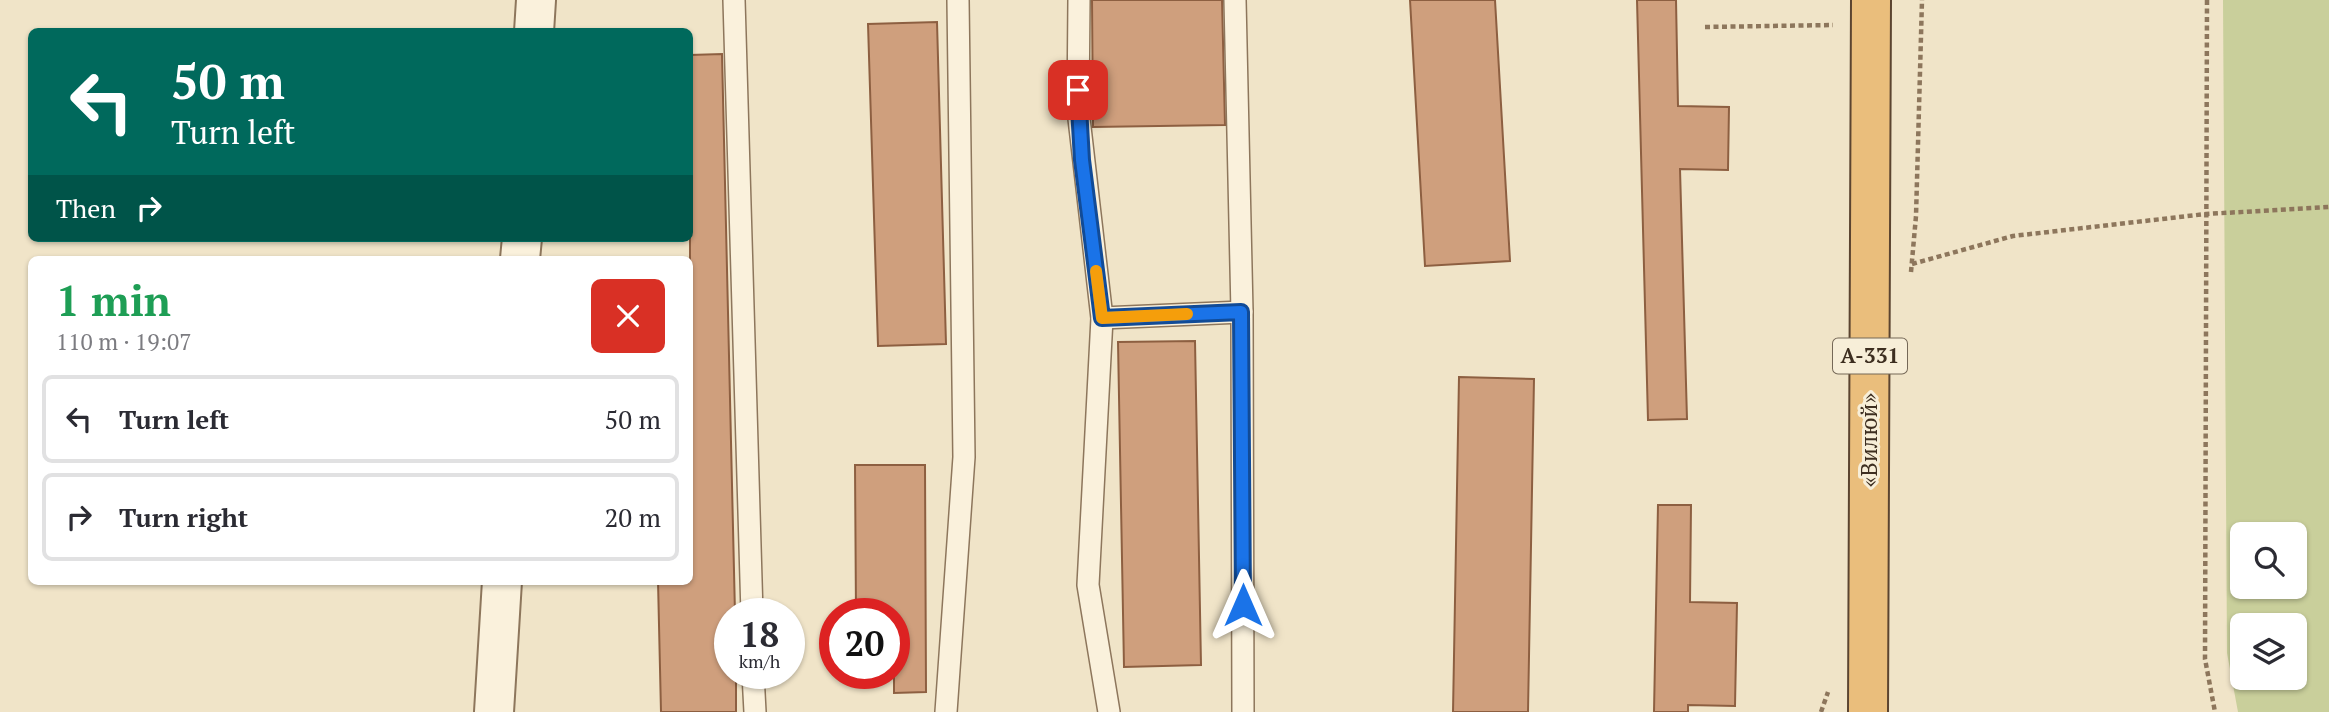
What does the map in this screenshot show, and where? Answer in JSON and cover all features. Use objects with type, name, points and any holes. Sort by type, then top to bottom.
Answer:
[{"type":"highway","name":"«Вилюй»","points":[[1868,712],[1871,0]]},
{"type":"street","points":[[534,28],[536,0]]},
{"type":"street","points":[[494,712],[502,585]]},
{"type":"lane","points":[[734,0],[752,598]]},
{"type":"lane","points":[[946,712],[964,457],[958,0]]},
{"type":"lane","points":[[1079,0],[1078,110],[1102,318],[1088,585],[1109,712]]},
{"type":"lane","points":[[1236,0],[1243,712]]},
{"type":"lane","points":[[1102,318],[1241,312]]},
{"type":"lane","points":[[754,689],[755,712]]},
{"type":"path","points":[[2207,0],[2205,659],[2215,712]]},
{"type":"path","points":[[1705,27],[1833,25],[1833,39]]},
{"type":"path","points":[[1912,264],[2013,236],[2206,214],[2329,206]]},
{"type":"green space","points":[[2223,0],[2329,0],[2329,712],[2238,712],[2234,690],[2307,690],[2307,613],[2230,613],[2230,669],[2227,653]]},
{"type":"building","points":[[1092,0],[1222,0],[1225,125],[1093,127]]},
{"type":"building","points":[[1410,0],[1495,0],[1510,261],[1425,266]]},
{"type":"building","points":[[1637,0],[1676,0],[1678,106],[1729,107],[1728,170],[1680,169],[1687,419],[1648,420]]},
{"type":"building","points":[[937,22],[946,344],[878,346],[868,24]]},
{"type":"building","points":[[722,54],[735,598],[714,598],[714,689],[736,689],[736,712],[661,712],[658,585],[693,585],[693,256],[690,256],[690,242],[693,242],[693,55]]},
{"type":"building","points":[[1195,341],[1201,665],[1124,667],[1118,342]]},
{"type":"building","points":[[1459,377],[1534,379],[1528,712],[1453,712]]},
{"type":"building","points":[[855,465],[925,465],[926,692],[894,693],[894,689],[910,689],[910,598],[856,598]]},
{"type":"building","points":[[1658,505],[1691,505],[1690,602],[1737,603],[1735,706],[1688,705],[1688,712],[1654,712]]},
{"type":"slow traffic","points":[[1096,271],[1102,318],[1187,314]]},
{"type":"route","points":[[1078,90],[1082,160],[1102,318],[1241,312],[1243,605]]}]
